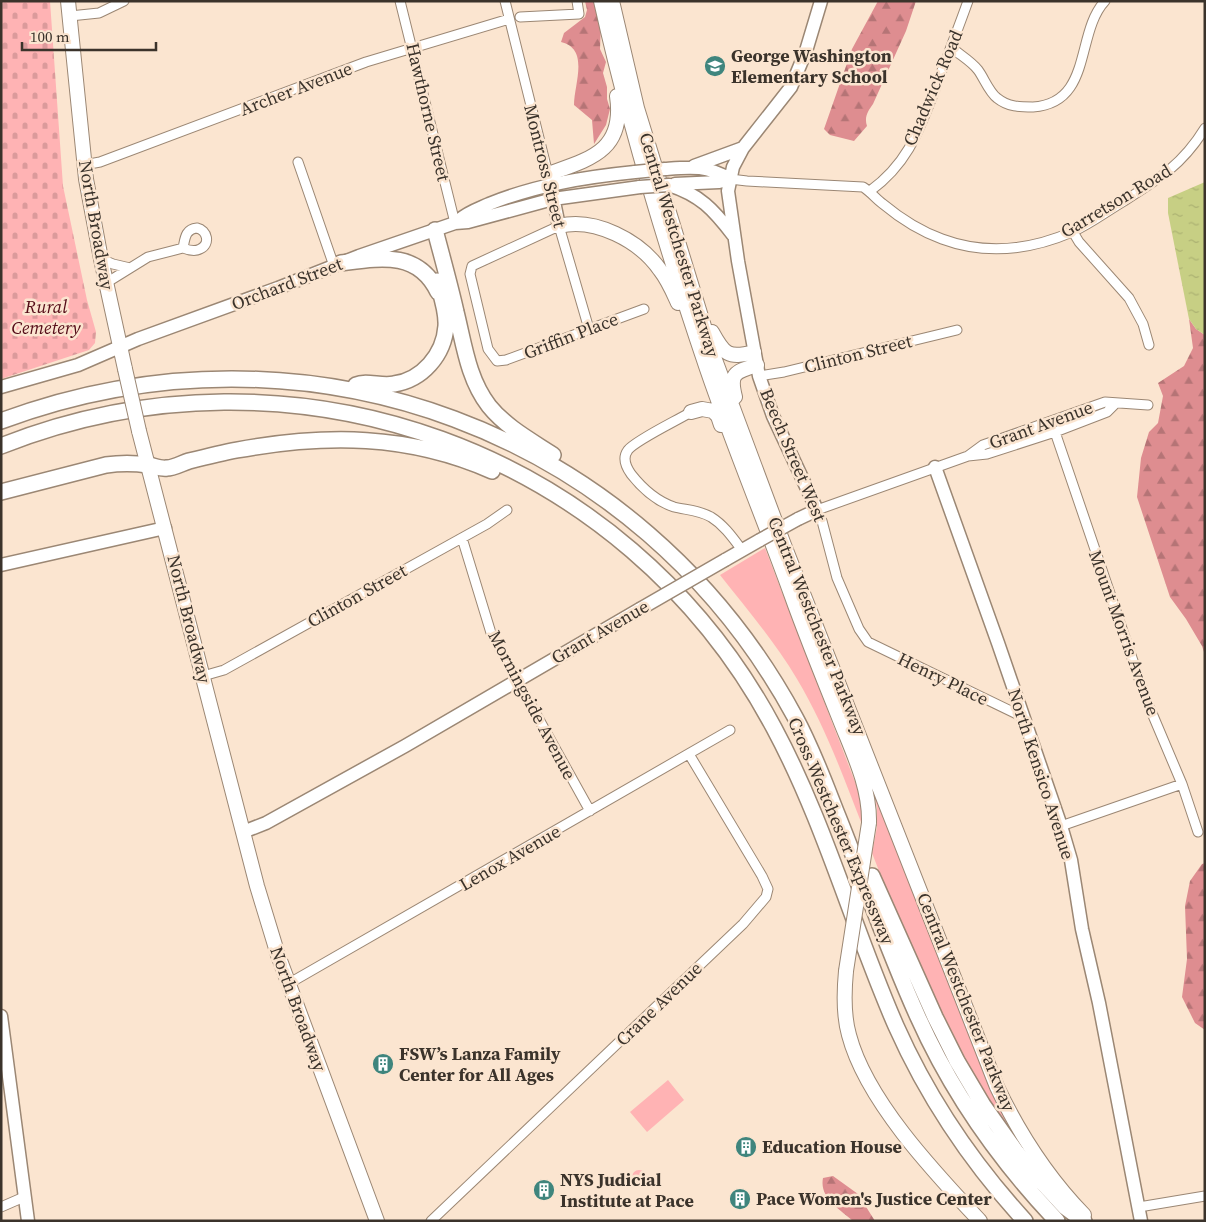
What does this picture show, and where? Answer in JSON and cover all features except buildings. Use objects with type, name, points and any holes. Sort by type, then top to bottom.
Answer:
[{"type":"highway","points":[[348,389],[362,382],[385,385],[402,382],[420,374],[427,368],[438,352],[446,325],[430,232]]},
{"type":"highway","points":[[430,232],[466,356],[478,387],[488,405],[517,432],[555,456],[564,471]]},
{"type":"highway","points":[[337,264],[387,258],[408,263],[423,272],[430,280],[444,306]]},
{"type":"highway","name":"Cross Westchester Expressway","points":[[1,421],[74,398],[121,388],[170,381],[252,379],[301,382],[348,389],[412,405],[466,423],[564,471],[608,501],[660,544],[696,579],[732,621],[765,668],[795,717],[816,760],[905,987],[947,1074],[967,1109],[1000,1155],[1019,1180],[1057,1221]]},
{"type":"highway","name":"Cross Westchester Expressway","points":[[1,446],[80,420],[157,406],[266,402],[314,407],[376,419],[451,442],[522,475],[588,517],[626,546],[668,584],[713,635],[750,686],[781,742],[805,793],[884,995],[926,1086],[986,1175],[1025,1221]]},
{"type":"highway","points":[[1,492],[118,463],[167,468],[210,455],[296,441],[328,439],[373,440],[429,450],[471,462],[588,517]]},
{"type":"highway","points":[[835,807],[877,887],[957,1061],[983,1105],[1017,1153],[1041,1181],[1065,1207],[1084,1221]]},
{"type":"main road","name":"North Broadway","points":[[68,1],[84,165],[106,283],[147,465],[165,528],[256,886],[288,984],[377,1221]]},
{"type":"main road","name":"Central Westchester Parkway","points":[[601,1],[632,130],[704,358],[998,1087],[1035,1157],[1065,1196],[1090,1221]]},
{"type":"main road","name":"Central Westchester Parkway","points":[[612,1],[636,108],[703,323],[751,472],[862,776],[870,807],[846,971],[844,1002],[849,1035],[860,1066],[876,1095],[905,1135],[946,1185],[980,1221]]},
{"type":"main road","points":[[549,180],[598,154],[610,141],[615,130],[618,110],[610,43]]},
{"type":"main road","points":[[559,226],[581,224],[602,229],[627,240],[643,251],[660,269],[680,307],[690,315]]},
{"type":"main road","points":[[703,323],[712,333],[718,345],[730,355],[740,356],[756,365]]},
{"type":"main road","points":[[691,412],[704,402],[708,395],[703,373],[704,358]]},
{"type":"main road","points":[[751,472],[748,436],[732,384],[734,376],[739,371],[756,365]]},
{"type":"main road","points":[[691,412],[706,409],[716,413],[751,472]]},
{"type":"street","points":[[70,16],[99,13],[124,1]]},
{"type":"street","name":"Hawthorne Street","points":[[400,1],[455,223]]},
{"type":"street","name":"Montross Street","points":[[505,1],[559,226],[589,329]]},
{"type":"street","points":[[520,17],[579,14],[577,1]]},
{"type":"street","points":[[549,180],[571,180],[690,167],[715,171],[730,179],[733,167],[743,148],[791,87],[806,51],[821,1]]},
{"type":"street","name":"Chadwick Road","points":[[870,191],[894,170],[908,151],[924,120],[968,1]]},
{"type":"street","points":[[952,48],[977,68],[995,97],[1006,104],[1021,107],[1046,106],[1061,97],[1075,81],[1097,12],[1103,2]]},
{"type":"street","name":"Archer Avenue","points":[[84,165],[100,162],[366,62],[509,19]]},
{"type":"street","name":"Garretson Road","points":[[730,179],[748,182],[856,186],[870,191],[901,219],[921,231],[943,240],[970,247],[998,250],[1017,248],[1041,243],[1073,232],[1169,171],[1194,146],[1205,128]]},
{"type":"street","points":[[690,167],[743,148]]},
{"type":"street","points":[[298,162],[337,264]]},
{"type":"street","name":"Orchard Street","points":[[1,387],[78,365],[120,347],[337,264],[455,223],[468,222],[553,199],[640,187],[719,182],[730,179]]},
{"type":"street","name":"Beech Street West","points":[[730,179],[728,200],[756,365],[773,416],[822,521],[838,578],[864,637]]},
{"type":"street","name":"Orchard Street","points":[[455,223],[465,215],[549,180]]},
{"type":"street","points":[[669,185],[687,191],[700,200],[716,213],[734,236]]},
{"type":"street","name":"Griffin Place","points":[[559,226],[544,235],[472,266],[470,274],[488,349],[498,361],[506,360],[644,308]]},
{"type":"street","points":[[1073,232],[1079,242],[1129,298],[1143,324],[1149,346]]},
{"type":"street","points":[[106,283],[148,257],[183,248]]},
{"type":"street","points":[[101,259],[130,268]]},
{"type":"street","name":"Clinton Street","points":[[756,365],[784,372],[957,330]]},
{"type":"street","name":"Grant Avenue","points":[[243,832],[275,818],[406,746],[475,704],[517,682],[742,550],[817,510],[968,456],[983,446],[1104,402],[1116,404],[1131,402],[1148,405]]},
{"type":"street","name":"Grant Avenue","points":[[968,456],[987,454],[1055,432],[1107,412],[1116,404]]},
{"type":"street","points":[[691,412],[633,445],[626,454],[628,470],[639,484],[651,494],[673,506],[711,517],[730,534],[742,550]]},
{"type":"street","name":"Mount Morris Avenue","points":[[1055,432],[1146,699],[1182,784],[1198,832]]},
{"type":"street","name":"North Kensico Avenue","points":[[935,468],[998,643],[1071,860],[1082,929],[1099,1003],[1141,1221]]},
{"type":"street","name":"Clinton Street","points":[[203,676],[224,670],[487,524],[507,510]]},
{"type":"street","points":[[1,565],[165,528]]},
{"type":"street","name":"Morningside Avenue","points":[[462,538],[491,633],[590,811]]},
{"type":"street","name":"Henry Place","points":[[864,637],[868,642],[1023,717]]},
{"type":"street","name":"Lenox Avenue","points":[[288,984],[730,730]]},
{"type":"street","name":"Crane Avenue","points":[[431,1221],[743,924],[766,897],[768,889],[762,876],[689,754]]},
{"type":"street","points":[[1061,826],[1182,784]]},
{"type":"street","points":[[1,1016],[28,1221]]},
{"type":"street","points":[[1139,1206],[1205,1196]]},
{"type":"street","points":[[1,1207],[24,1197]]},
{"type":"green space","name":"Rural Cemetery","points":[[1,1],[50,1],[63,186],[87,300],[96,332],[95,343],[89,350],[1,379]]},
{"type":"green space","points":[[585,1],[594,1],[601,23],[600,49],[606,62],[603,73],[610,109],[606,125],[594,144],[592,120],[574,105],[578,59],[570,46],[561,42],[564,33],[585,17],[587,10]]},
{"type":"green space","points":[[878,1],[916,1],[906,31],[867,114],[867,126],[854,141],[830,135],[824,129],[852,49]]},
{"type":"green space","points":[[1189,319],[1196,329],[1205,335],[1205,655],[1202,646],[1186,619],[1170,597],[1137,497],[1141,458],[1149,432],[1158,423],[1163,396],[1158,383],[1184,366],[1193,348]]},
{"type":"green space","points":[[765,548],[857,787],[862,810],[861,822],[840,767],[807,696],[770,639],[720,575]]},
{"type":"green space","points":[[873,787],[990,1090],[1018,1144],[996,1114],[950,1035],[905,937],[872,853],[877,827],[877,808]]},
{"type":"green space","points":[[1205,863],[1205,1030],[1195,1023],[1182,997],[1187,959],[1185,906],[1190,881],[1202,864]]},
{"type":"green space","points":[[668,1080],[684,1100],[647,1132],[630,1112]]},
{"type":"green space","points":[[639,1170],[644,1172],[646,1177],[644,1182],[639,1184],[634,1182],[632,1177],[634,1172]]},
{"type":"green space","points":[[833,1176],[858,1194],[875,1221],[853,1221],[827,1197],[824,1191],[823,1178]]},
{"type":"water","points":[[1205,182],[1205,335],[1196,329],[1189,319],[1168,213],[1168,198]]},
{"type":"place","name":"George Washington Elementary School","points":[[715,66]]},
{"type":"place","name":"FSW’s Lanza Family Center for All Ages","points":[[383,1064]]},
{"type":"place","name":"Education House","points":[[746,1147]]},
{"type":"place","name":"NYS Judicial Institute at Pace","points":[[544,1190]]},
{"type":"place","name":"Pace Women's Justice Center","points":[[740,1199]]}]
